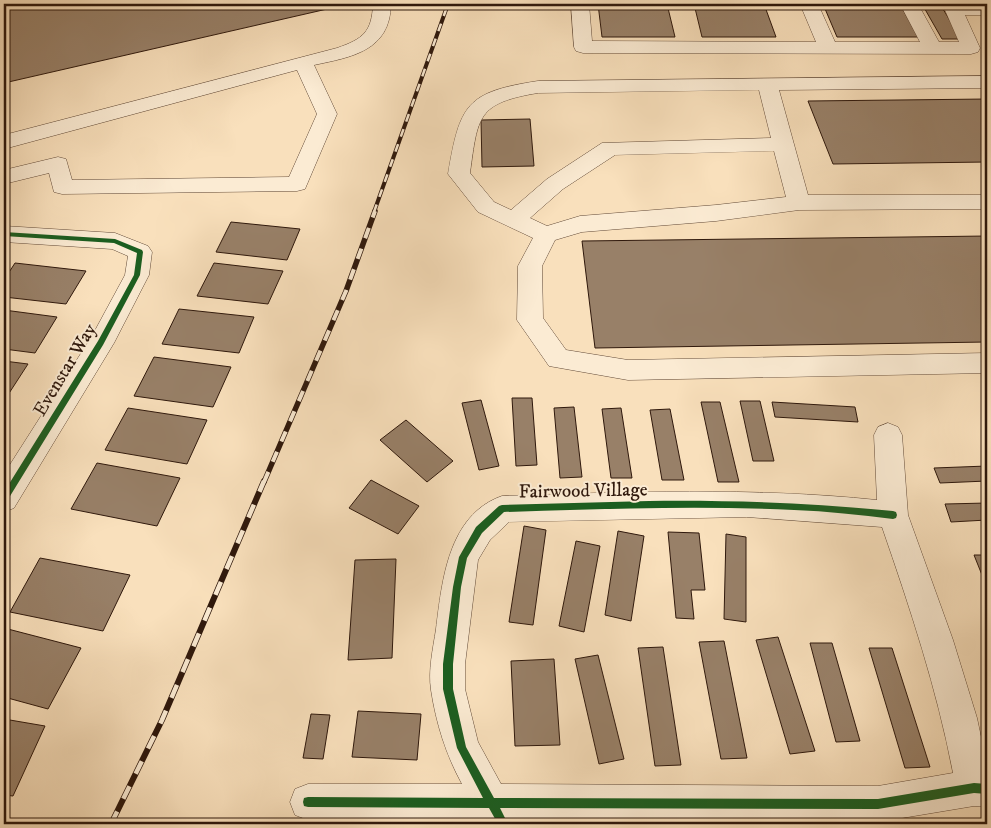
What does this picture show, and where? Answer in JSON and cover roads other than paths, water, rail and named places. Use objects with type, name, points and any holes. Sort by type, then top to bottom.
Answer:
[{"type":"street","points":[[4,142],[361,47],[374,36],[383,14],[382,4]]},
{"type":"street","points":[[580,4],[583,47],[971,48],[952,7],[987,10]]},
{"type":"street","points":[[809,4],[828,48]]},
{"type":"street","points":[[909,4],[933,48]]},
{"type":"street","points":[[4,177],[58,164],[62,187],[298,184],[327,114],[303,62]]},
{"type":"street","points":[[987,82],[538,86],[518,89],[490,98],[475,108],[469,123],[459,174],[486,207],[546,235],[580,224],[716,213],[799,202],[987,202]]},
{"type":"street","points":[[767,84],[799,202]]},
{"type":"street","points":[[514,220],[555,184],[610,148],[782,144]]},
{"type":"street","name":"Evenstar Way","points":[[4,234],[115,241],[140,252],[137,275],[105,334],[4,499]]},
{"type":"street","points":[[546,235],[530,266],[530,320],[558,359],[628,370],[987,363]]},
{"type":"street","points":[[308,802],[497,814],[880,814],[981,788],[940,649],[893,515],[888,436]]},
{"type":"street","name":"Fairwood Village","points":[[497,814],[462,748],[448,689],[448,664],[457,587],[464,557],[479,530],[502,509],[742,505],[849,509],[893,515]]},
{"type":"railway","points":[[374,212],[448,4]]},
{"type":"railway","points":[[264,482],[346,291],[375,211]]},
{"type":"railway","points":[[111,824],[162,720],[264,481]]}]
